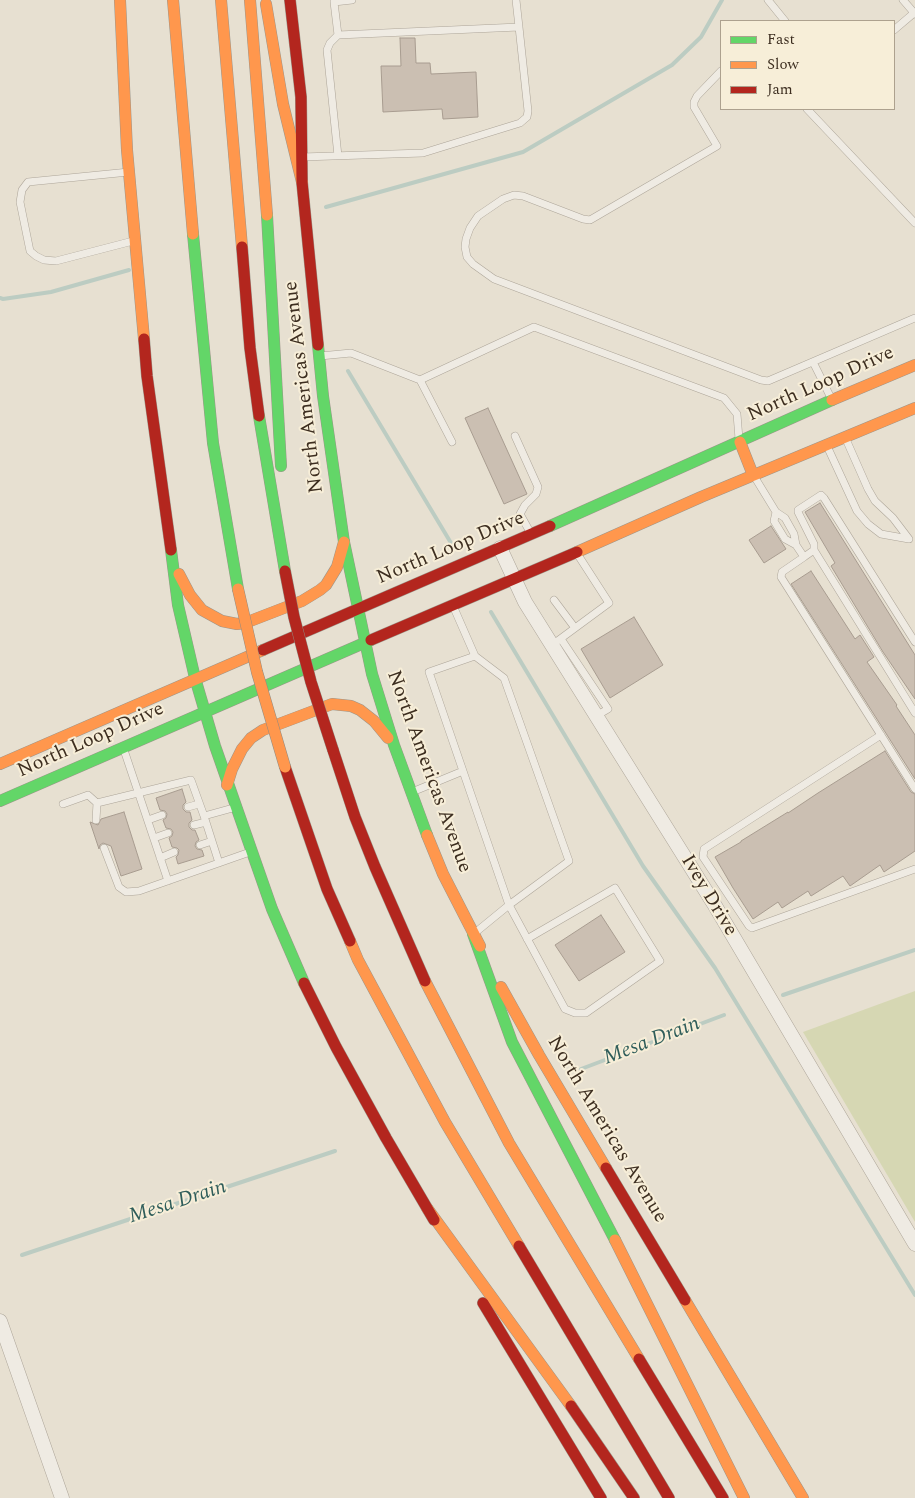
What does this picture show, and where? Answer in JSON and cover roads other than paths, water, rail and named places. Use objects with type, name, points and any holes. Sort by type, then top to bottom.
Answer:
[{"type":"main road","points":[[109,0],[119,103],[127,150]]},
{"type":"main road","points":[[120,0],[127,150],[134,241],[147,376],[178,606],[195,678],[227,785],[272,909],[303,980],[336,1047],[427,1208],[600,1498]]},
{"type":"main road","points":[[173,0],[213,443],[238,589],[257,672],[285,767],[327,889],[358,960],[445,1122],[668,1498]]},
{"type":"main road","points":[[221,0],[250,348],[258,412],[294,617],[311,682],[355,817],[374,867],[429,989],[509,1143],[723,1498]]},
{"type":"main road","points":[[250,0],[270,254],[282,465],[277,519]]},
{"type":"main road","points":[[265,0],[283,104],[302,182]]},
{"type":"main road","name":"North Americas Avenue","points":[[290,0],[301,97],[302,182],[319,356],[332,463],[344,542],[365,644],[394,746],[443,874],[473,934],[540,1055],[803,1498]]},
{"type":"main road","name":"North Loop Drive","points":[[0,764],[195,678],[270,648],[531,535],[832,400],[915,365]]},
{"type":"main road","name":"North Loop Drive","points":[[0,801],[514,578],[826,444],[915,408]]},
{"type":"main road","points":[[740,442],[753,476]]},
{"type":"main road","points":[[172,559],[190,595],[202,610],[222,621],[237,624],[245,623],[302,601],[320,590],[326,585],[337,567],[344,542]]},
{"type":"main road","points":[[227,785],[232,769],[242,749],[251,738],[263,730],[332,704],[351,706],[360,710],[374,721],[394,746]]},
{"type":"main road","points":[[473,934],[512,1042],[573,1157],[744,1498]]},
{"type":"main road","points":[[427,1208],[559,1388],[634,1498]]},
{"type":"street","name":"Ivey Drive","points":[[500,548],[525,602],[556,642],[596,716],[714,904],[915,1244]]},
{"type":"street","points":[[0,1321],[62,1498]]},
{"type":"lane","points":[[338,35],[334,1],[352,0]]},
{"type":"lane","points":[[302,157],[423,153],[520,123],[527,116],[528,111],[516,0]]},
{"type":"lane","points":[[768,0],[784,20]]},
{"type":"lane","points":[[895,29],[915,14],[904,0]]},
{"type":"lane","points":[[338,156],[327,50],[330,43],[338,35],[519,28]]},
{"type":"lane","points":[[720,72],[696,96],[694,102],[694,107],[717,146],[590,220],[522,196],[503,199],[478,216],[474,222],[466,239],[467,257],[494,280],[768,381],[915,318]]},
{"type":"lane","points":[[808,110],[915,223]]},
{"type":"lane","points":[[129,172],[28,182],[22,190],[20,202],[30,251],[44,260],[56,261],[134,241]]},
{"type":"lane","points":[[420,380],[534,327],[724,398],[737,414],[740,442]]},
{"type":"lane","points":[[319,356],[351,353],[420,380],[452,442]]},
{"type":"lane","points":[[813,362],[832,400]]},
{"type":"lane","points":[[515,436],[538,487],[536,494],[525,505],[520,514],[531,535]]},
{"type":"lane","points":[[845,436],[868,489],[912,540]]},
{"type":"lane","points":[[826,444],[856,511],[881,534],[912,540]]},
{"type":"lane","points":[[753,476],[776,512],[785,518],[804,557]]},
{"type":"lane","points":[[915,642],[824,498],[821,495],[798,510],[814,544],[814,550],[915,713]]},
{"type":"lane","points":[[776,512],[774,521],[785,539],[796,544]]},
{"type":"lane","points":[[814,550],[782,572],[781,577],[915,789]]},
{"type":"lane","points":[[556,642],[609,603],[576,552]]},
{"type":"lane","points":[[554,600],[574,628]]},
{"type":"lane","points":[[453,605],[475,656],[504,678],[570,861],[509,905],[473,934]]},
{"type":"lane","points":[[475,656],[429,672],[509,905],[527,939],[566,1009],[575,1013],[586,1013],[660,961],[615,888],[527,939]]},
{"type":"lane","points":[[881,735],[704,849],[703,857],[752,928],[915,869]]},
{"type":"lane","points":[[123,747],[168,881]]},
{"type":"lane","points":[[411,792],[463,771]]},
{"type":"lane","points":[[98,803],[191,780],[219,863]]},
{"type":"lane","points":[[63,804],[88,795],[98,803]]},
{"type":"lane","points":[[96,820],[98,803]]},
{"type":"lane","points":[[188,807],[200,804]]},
{"type":"lane","points":[[194,825],[235,808]]},
{"type":"lane","points":[[148,820],[162,815]]},
{"type":"lane","points":[[154,838],[168,833]]},
{"type":"lane","points":[[200,845],[212,841]]},
{"type":"lane","points":[[104,848],[119,887],[126,892],[139,891],[250,852]]},
{"type":"lane","points":[[160,858],[174,852]]},
{"type":"waterway","points":[[326,207],[523,152],[672,65],[701,37],[722,0]]},
{"type":"waterway","points":[[0,298],[51,292],[129,270]]},
{"type":"waterway","points":[[348,371],[451,543]]},
{"type":"waterway","points":[[491,612],[643,866],[715,968],[915,1295]]},
{"type":"waterway","name":"Mesa Drain","points":[[783,995],[915,950]]},
{"type":"waterway","name":"Mesa Drain","points":[[581,1069],[724,1015]]},
{"type":"waterway","name":"Mesa Drain","points":[[22,1255],[335,1151]]}]
